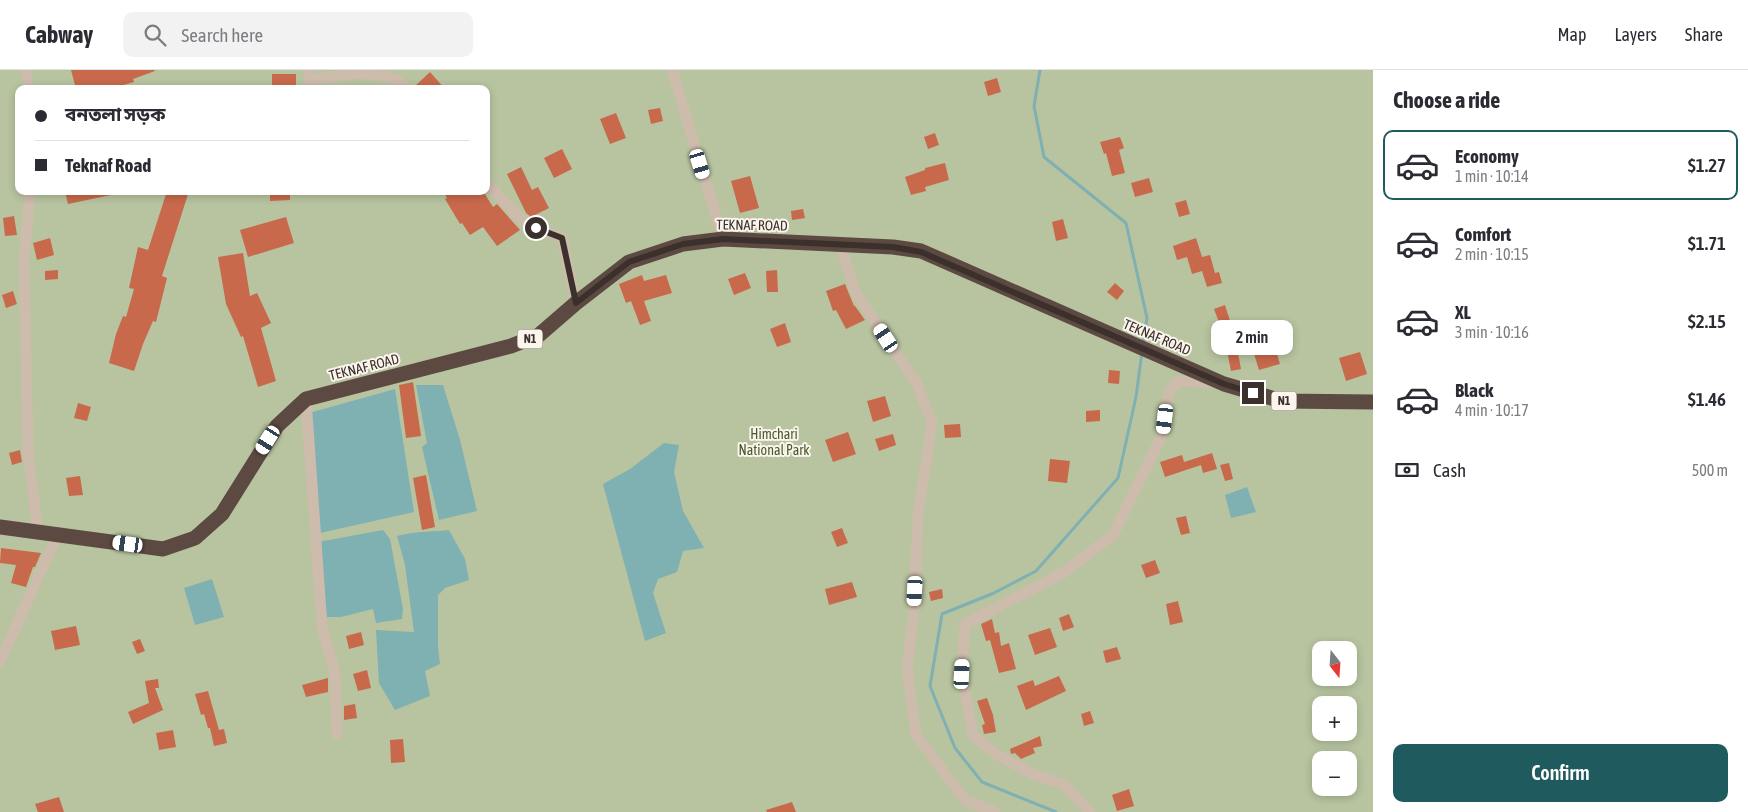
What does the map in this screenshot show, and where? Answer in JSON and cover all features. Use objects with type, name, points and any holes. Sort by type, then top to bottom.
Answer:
[{"type":"highway","name":"TEKNAF ROAD","points":[[0,527],[163,549],[195,538],[222,514],[277,426],[306,399],[512,346],[540,335],[576,303],[629,262],[683,244],[723,239],[893,247],[921,252],[1224,384],[1282,401],[1373,402]]},
{"type":"street","points":[[26,70],[28,85]]},
{"type":"street","points":[[308,70],[310,80],[359,73],[394,78],[402,85]]},
{"type":"street","points":[[672,70],[723,239]]},
{"type":"street","points":[[490,186],[524,222],[562,238],[576,303]]},
{"type":"street","points":[[30,195],[24,260],[28,443],[38,532]]},
{"type":"street","points":[[840,244],[856,293],[917,384],[932,422],[918,515],[914,610],[907,669],[916,734],[965,800],[995,812]]},
{"type":"street","points":[[1090,812],[1065,785],[1035,775],[994,753],[973,735],[962,674],[966,624],[1063,573],[1113,535],[1163,433],[1168,391],[1178,381],[1224,384]]},
{"type":"street","points":[[306,399],[322,626],[335,674],[337,734]]},
{"type":"street","points":[[0,661],[58,534]]},
{"type":"green space","name":"Himchari National Park","points":[[0,70],[1373,70],[1373,812],[0,812]]},
{"type":"water","points":[[416,385],[443,385],[460,440],[477,511],[439,520],[422,447],[427,443]]},
{"type":"water","points":[[395,389],[414,512],[320,533],[309,413]]},
{"type":"water","points":[[664,443],[679,445],[674,472],[683,511],[704,548],[683,551],[677,572],[658,579],[653,593],[666,633],[645,641],[603,484],[630,469]]},
{"type":"water","points":[[1247,487],[1256,512],[1231,518],[1225,495]]},
{"type":"water","points":[[383,530],[390,539],[403,609],[402,619],[376,623],[373,609],[341,617],[327,617],[318,542]]},
{"type":"water","points":[[449,530],[465,559],[469,580],[445,588],[438,595],[438,647],[440,664],[425,671],[430,696],[395,710],[379,683],[376,630],[414,632],[405,565],[397,536],[416,532]]},
{"type":"water","points":[[212,579],[224,617],[195,625],[184,588]]},
{"type":"building","points":[[71,70],[155,71],[133,79],[134,82],[123,85],[75,85]]},
{"type":"building","points":[[430,72],[441,85],[416,85]]},
{"type":"building","points":[[272,74],[296,74],[296,85],[272,85]]},
{"type":"building","points":[[997,78],[1001,92],[988,96],[984,82]]},
{"type":"building","points":[[660,108],[663,121],[651,124],[648,110]]},
{"type":"building","points":[[616,113],[626,138],[610,144],[600,119]]},
{"type":"building","points":[[935,133],[939,145],[928,149],[924,137]]},
{"type":"building","points":[[1120,137],[1124,148],[1119,150],[1125,173],[1112,176],[1106,153],[1104,154],[1100,142]]},
{"type":"building","points":[[562,149],[572,169],[554,178],[544,158]]},
{"type":"building","points":[[945,163],[949,180],[925,187],[926,191],[911,195],[905,177],[925,170],[925,168]]},
{"type":"building","points":[[521,167],[532,190],[538,187],[549,208],[531,217],[526,213],[507,174]]},
{"type":"building","points":[[750,176],[759,208],[740,213],[731,181]]},
{"type":"building","points":[[1149,178],[1153,192],[1135,197],[1131,183]]},
{"type":"building","points":[[66,195],[111,195],[68,204]]},
{"type":"building","points":[[166,195],[188,195],[162,276],[167,278],[156,322],[153,321],[134,371],[109,363],[116,334],[123,316],[126,317],[134,289],[129,288],[138,247],[148,250]]},
{"type":"building","points":[[270,195],[290,195],[290,200],[270,201]]},
{"type":"building","points":[[445,195],[486,195],[493,207],[497,204],[520,230],[497,246],[483,227],[470,235],[462,223],[460,224],[445,199],[447,198]]},
{"type":"building","points":[[1186,200],[1190,214],[1179,217],[1175,203]]},
{"type":"building","points":[[803,209],[805,218],[792,220],[791,211]]},
{"type":"building","points":[[14,216],[17,235],[5,236],[3,218]]},
{"type":"building","points":[[286,217],[294,243],[248,257],[240,230]]},
{"type":"building","points":[[1063,219],[1068,238],[1056,241],[1052,222]]},
{"type":"building","points":[[50,238],[54,255],[37,260],[33,243]]},
{"type":"building","points":[[1196,238],[1202,257],[1210,255],[1215,273],[1219,272],[1222,283],[1207,287],[1202,271],[1192,274],[1187,257],[1177,260],[1173,246]]},
{"type":"building","points":[[243,253],[250,296],[257,293],[271,323],[261,328],[276,381],[258,387],[243,336],[241,337],[226,304],[218,257]]},
{"type":"building","points":[[58,270],[58,279],[45,280],[45,271]]},
{"type":"building","points":[[777,270],[778,292],[767,292],[766,271]]},
{"type":"building","points":[[745,273],[751,288],[734,295],[728,279]]},
{"type":"building","points":[[642,275],[644,281],[666,275],[672,293],[644,301],[651,321],[640,325],[631,301],[626,303],[619,284]]},
{"type":"building","points":[[1115,283],[1124,291],[1117,300],[1107,292]]},
{"type":"building","points":[[845,284],[854,306],[865,320],[846,329],[836,310],[833,311],[826,291]]},
{"type":"building","points":[[13,291],[17,304],[6,308],[2,295]]},
{"type":"building","points":[[1225,305],[1230,321],[1220,325],[1214,309]]},
{"type":"building","points":[[785,323],[791,342],[777,347],[770,329]]},
{"type":"building","points":[[1272,338],[1280,364],[1259,370],[1251,344]]},
{"type":"building","points":[[1237,348],[1241,369],[1231,371],[1227,351]]},
{"type":"building","points":[[1360,352],[1367,374],[1346,381],[1339,358]]},
{"type":"building","points":[[1109,370],[1120,371],[1119,384],[1108,383]]},
{"type":"building","points":[[413,382],[421,436],[406,438],[399,385]]},
{"type":"building","points":[[885,396],[891,416],[873,422],[867,401]]},
{"type":"building","points":[[78,403],[91,407],[87,421],[74,418]]},
{"type":"building","points":[[1100,410],[1100,421],[1086,422],[1086,411]]},
{"type":"building","points":[[960,424],[961,437],[945,438],[944,425]]},
{"type":"building","points":[[848,432],[856,454],[833,462],[825,440]]},
{"type":"building","points":[[893,434],[896,445],[879,451],[875,439]]},
{"type":"building","points":[[20,450],[22,462],[12,465],[9,453]]},
{"type":"building","points":[[1212,453],[1217,469],[1203,473],[1201,465],[1165,477],[1160,462],[1182,455],[1184,462]]},
{"type":"building","points":[[1050,459],[1070,461],[1067,483],[1048,481]]},
{"type":"building","points":[[1229,463],[1233,479],[1225,481],[1220,465]]},
{"type":"building","points":[[426,475],[435,527],[422,530],[413,478]]},
{"type":"building","points":[[80,476],[83,495],[69,496],[66,478]]},
{"type":"building","points":[[1186,516],[1190,533],[1181,535],[1176,518]]},
{"type":"building","points":[[842,528],[848,543],[837,547],[831,532]]},
{"type":"building","points":[[1,548],[41,553],[35,567],[33,567],[26,587],[11,583],[16,565],[0,563]]},
{"type":"building","points":[[1155,560],[1160,573],[1146,578],[1141,565]]},
{"type":"building","points":[[852,582],[857,597],[829,605],[825,589]]},
{"type":"building","points":[[942,589],[943,598],[931,601],[929,592]]},
{"type":"building","points":[[1178,601],[1183,622],[1170,625],[1166,604]]},
{"type":"building","points":[[1069,614],[1074,627],[1063,631],[1059,618]]},
{"type":"building","points":[[992,619],[995,633],[999,632],[1001,646],[1009,643],[1016,669],[999,673],[990,640],[986,641],[981,624]]},
{"type":"building","points":[[76,626],[80,645],[55,650],[51,631]]},
{"type":"building","points":[[1050,628],[1057,647],[1035,655],[1028,635]]},
{"type":"building","points":[[361,632],[364,645],[349,649],[346,636]]},
{"type":"building","points":[[140,639],[145,651],[137,654],[132,642]]},
{"type":"building","points":[[1117,647],[1121,659],[1106,663],[1103,651]]},
{"type":"building","points":[[367,670],[371,688],[358,691],[353,674]]},
{"type":"building","points":[[1059,676],[1066,691],[1026,710],[1017,686],[1033,680],[1035,686]]},
{"type":"building","points":[[328,678],[328,692],[306,697],[302,685]]},
{"type":"building","points":[[158,679],[159,688],[155,688],[163,710],[133,724],[128,712],[149,703],[145,681]]},
{"type":"building","points":[[208,691],[219,730],[224,729],[227,743],[214,746],[210,728],[208,728],[204,714],[201,715],[195,694]]},
{"type":"building","points":[[987,698],[996,732],[984,734],[982,725],[985,724],[977,701]]},
{"type":"building","points":[[355,704],[357,718],[344,720],[344,706]]},
{"type":"building","points":[[1090,711],[1094,723],[1084,726],[1081,714]]},
{"type":"building","points":[[173,730],[176,747],[159,750],[156,733]]},
{"type":"building","points":[[1040,736],[1042,746],[1033,748],[1035,753],[1021,759],[1015,753],[1011,754],[1010,749]]},
{"type":"building","points":[[403,739],[405,762],[391,763],[390,740]]},
{"type":"building","points":[[1129,789],[1134,806],[1117,811],[1112,795]]},
{"type":"building","points":[[59,797],[64,812],[38,812],[35,804]]},
{"type":"building","points":[[792,802],[796,812],[767,812],[766,810]]},
{"type":"waterway","points":[[1040,70],[1034,106],[1044,157],[1126,223],[1147,318],[1143,344]]},
{"type":"waterway","points":[[1056,812],[982,782],[955,748],[930,686],[942,614],[994,593],[1036,571],[1118,478],[1136,397],[1142,352]]},
{"type":"route","points":[[536,228],[562,238],[576,303],[629,262],[683,244],[723,239],[893,247],[921,252],[1224,384],[1253,393]]}]
